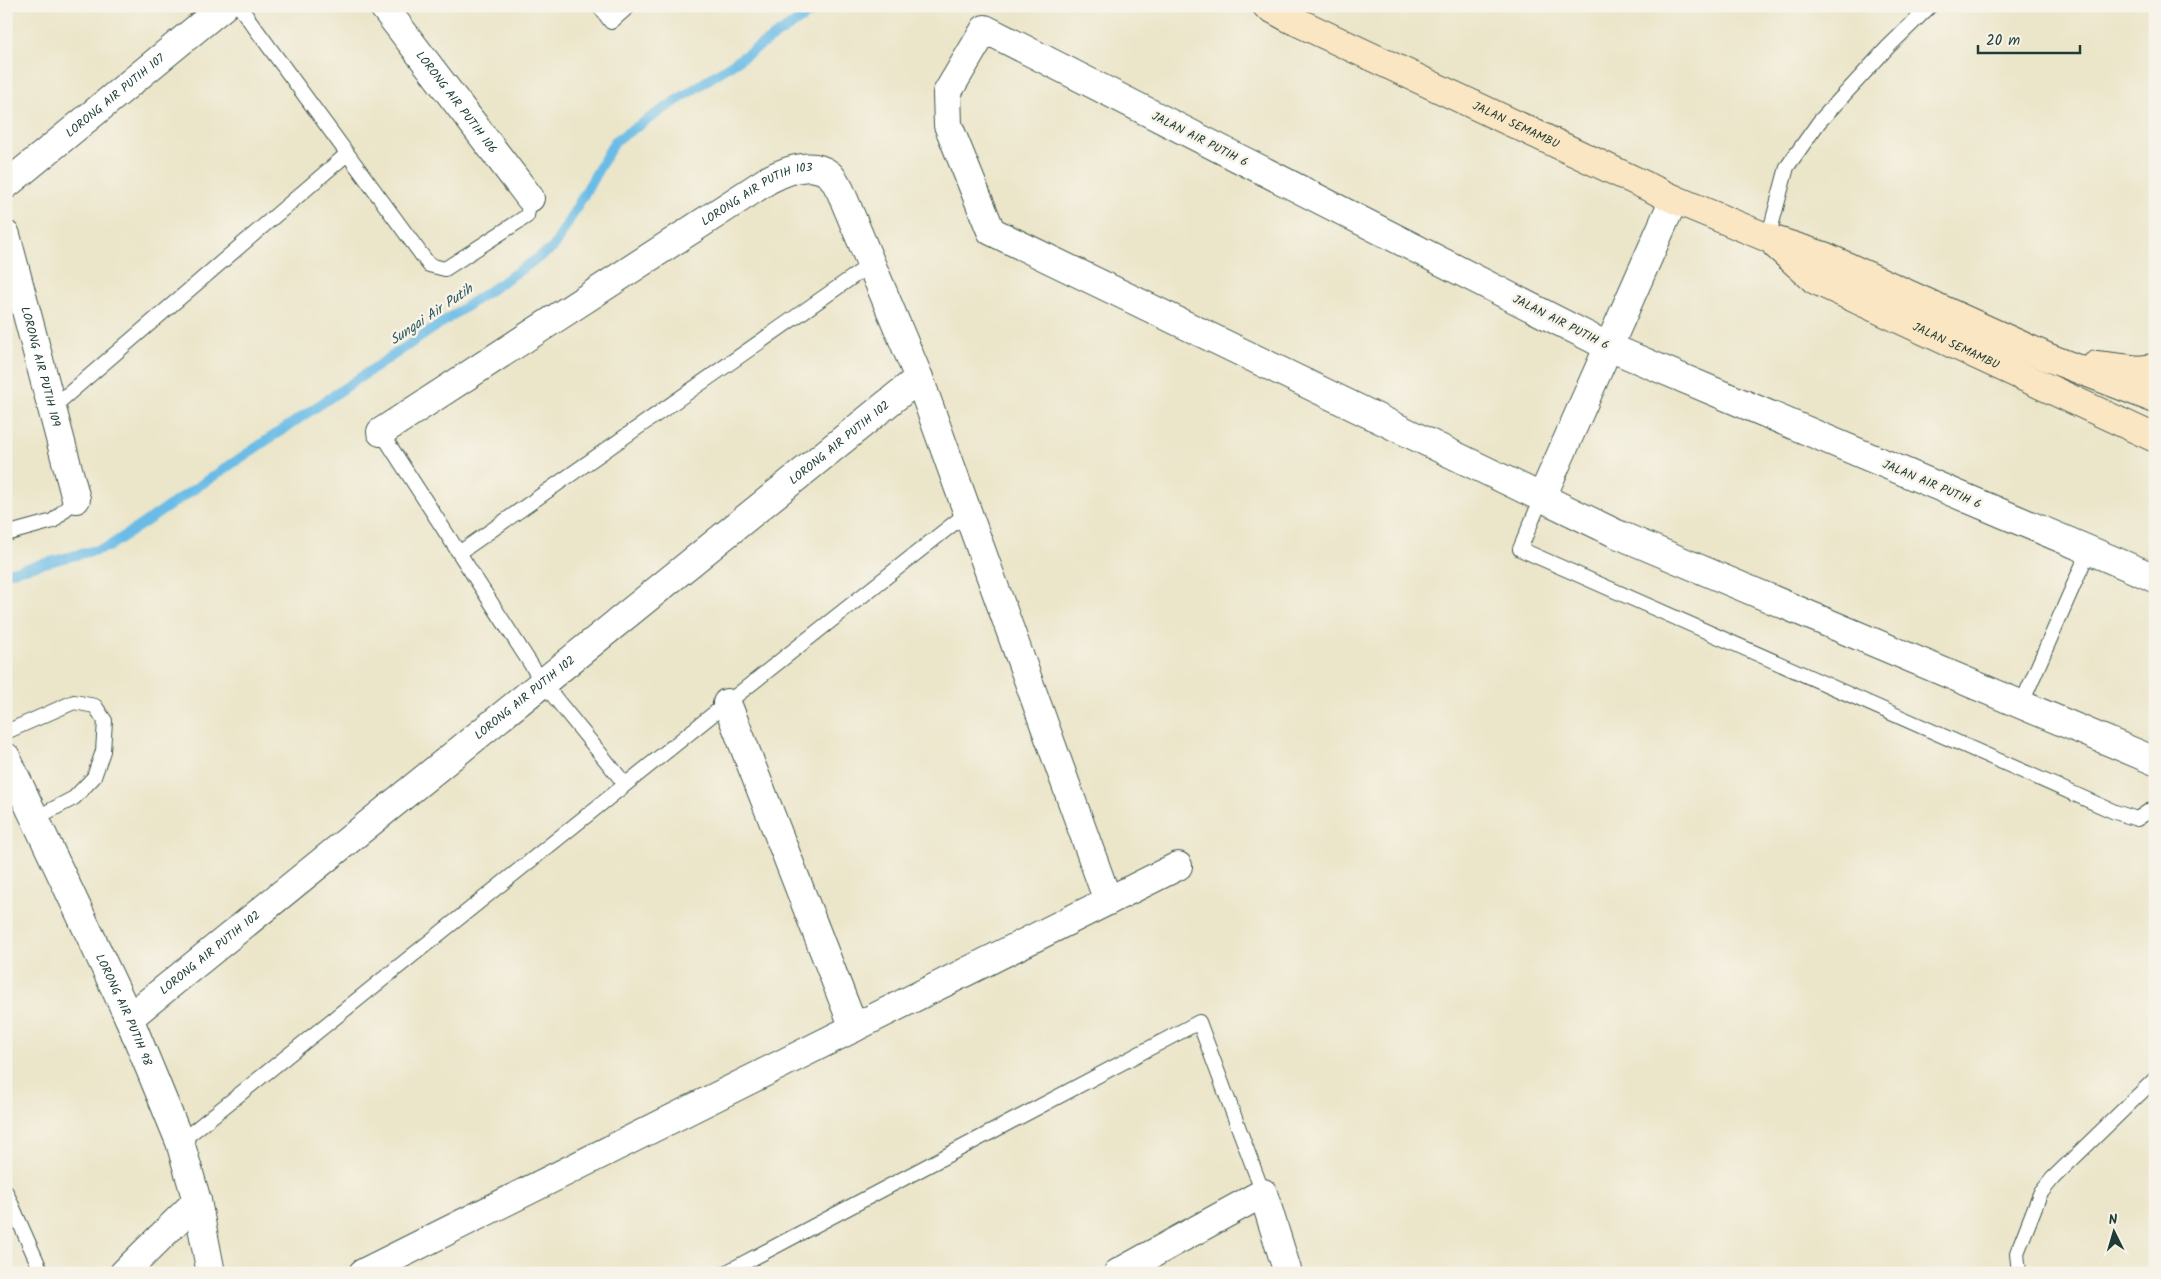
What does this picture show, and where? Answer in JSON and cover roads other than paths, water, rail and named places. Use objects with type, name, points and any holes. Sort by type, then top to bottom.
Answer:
[{"type":"main road","name":"JALAN SEMAMBU","points":[[1267,6],[1674,199],[1768,238],[1824,256],[2047,357],[2155,398]]},
{"type":"main road","name":"JALAN SEMAMBU","points":[[1768,238],[1816,280],[2148,429]]},
{"type":"main road","points":[[2047,357],[2139,370],[2155,368]]},
{"type":"street","name":"LORONG AIR PUTIH 107","points":[[6,185],[224,6]]},
{"type":"street","name":"LORONG AIR PUTIH 106","points":[[383,6],[530,198]]},
{"type":"street","name":"JALAN AIR PUTIH 6","points":[[1542,497],[991,231],[948,125],[947,93],[985,29],[1609,347],[2155,578]]},
{"type":"street","name":"LORONG AIR PUTIH 103","points":[[381,432],[768,180],[789,169],[810,167],[828,173],[840,190],[919,378],[1108,901]]},
{"type":"street","points":[[1674,199],[1542,497],[1617,534],[2155,761]]},
{"type":"street","name":"LORONG AIR PUTIH 109","points":[[6,234],[76,499]]},
{"type":"street","name":"LORONG AIR PUTIH 102","points":[[129,1018],[919,378]]},
{"type":"street","points":[[727,703],[854,1028]]},
{"type":"street","name":"LORONG AIR PUTIH 98","points":[[6,757],[129,1018],[180,1142],[197,1201],[211,1273]]},
{"type":"street","points":[[363,1273],[1178,866]]},
{"type":"street","points":[[1118,1273],[1263,1193],[1288,1273]]},
{"type":"street","points":[[124,1273],[197,1201]]},
{"type":"lane","points":[[239,6],[429,265],[446,269],[527,216],[530,198]]},
{"type":"lane","points":[[598,6],[611,22],[630,6]]},
{"type":"lane","points":[[1768,238],[1787,167],[1819,122],[1888,47],[1930,6]]},
{"type":"lane","points":[[52,408],[348,154]]},
{"type":"lane","points":[[459,553],[871,264]]},
{"type":"lane","points":[[381,432],[543,683],[625,784]]},
{"type":"lane","points":[[1542,497],[1520,549],[2115,812],[2138,819],[2155,808]]},
{"type":"lane","points":[[6,534],[53,522],[76,499]]},
{"type":"lane","points":[[180,1142],[625,784],[967,513]]},
{"type":"lane","points":[[2021,705],[2089,550]]},
{"type":"lane","points":[[6,732],[74,702],[94,706],[105,721],[103,751],[94,777],[74,798],[34,819]]},
{"type":"lane","points":[[725,1273],[1199,1022],[1263,1193]]},
{"type":"lane","points":[[2020,1273],[2017,1253],[2040,1194],[2053,1178],[2155,1079]]},
{"type":"lane","points":[[6,1192],[42,1273]]},
{"type":"waterway","name":"Sungai Air Putih","points":[[6,573],[108,547],[553,248],[615,141],[810,13],[807,6]]}]
